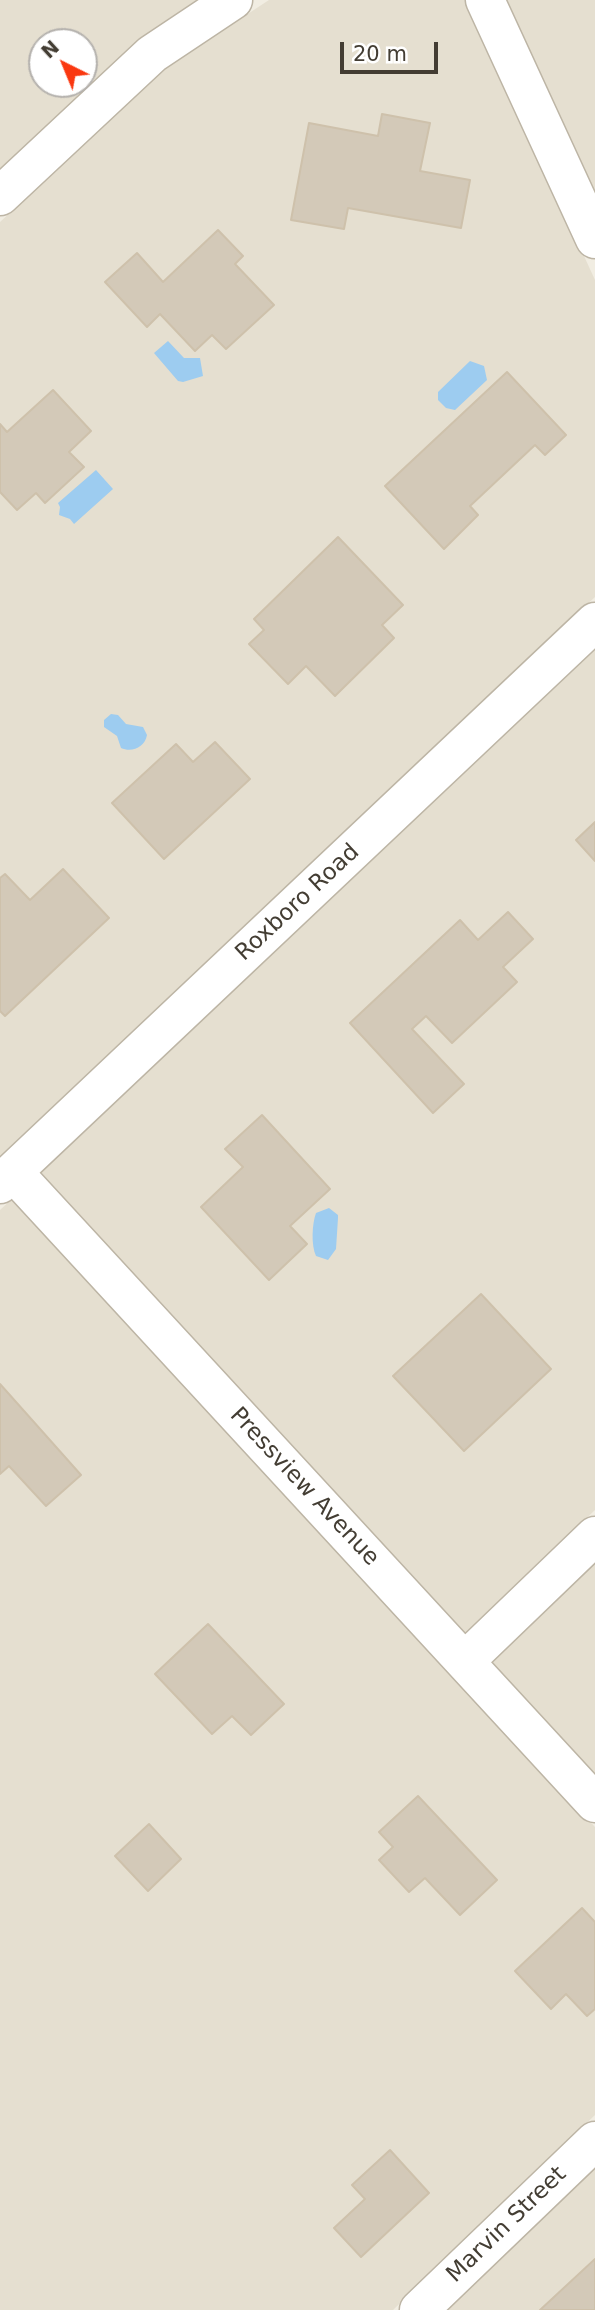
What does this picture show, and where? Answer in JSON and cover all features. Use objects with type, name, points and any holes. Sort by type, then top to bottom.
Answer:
[{"type":"street","points":[[0,196],[152,54],[233,0]]},
{"type":"street","points":[[485,0],[595,239]]},
{"type":"street","name":"Roxboro Road","points":[[6,1178],[595,622]]},
{"type":"street","name":"Pressview Avenue","points":[[6,1178],[465,1661],[595,1803]]},
{"type":"street","points":[[465,1661],[595,1536]]},
{"type":"street","name":"Marvin Street","points":[[419,2310],[595,2141]]},
{"type":"shaded area","points":[[0,0],[200,0],[98,87],[98,28],[28,28],[28,98],[85,98],[0,170]]},
{"type":"shaded area","points":[[269,0],[467,0],[595,280],[595,597],[0,1158],[0,222],[164,69]]},
{"type":"shaded area","points":[[504,0],[595,0],[595,198]]},
{"type":"shaded area","points":[[595,648],[595,1510],[464,1636],[38,1175]]},
{"type":"shaded area","points":[[13,1198],[595,1827],[595,2115],[393,2310],[0,2310],[0,1210]]},
{"type":"shaded area","points":[[595,1562],[595,1778],[490,1664]]},
{"type":"shaded area","points":[[595,2168],[595,2310],[447,2310]]},
{"type":"water","points":[[168,341],[184,358],[200,358],[203,376],[178,381],[154,353]]},
{"type":"water","points":[[470,361],[484,366],[487,380],[455,410],[446,408],[438,400],[438,392]]},
{"type":"water","points":[[96,470],[113,489],[74,524],[70,519],[59,515],[58,503]]},
{"type":"water","points":[[111,714],[118,715],[126,724],[143,727],[147,735],[144,743],[134,749],[121,748],[117,736],[104,727],[104,720]]},
{"type":"water","points":[[329,1208],[338,1218],[336,1249],[328,1260],[316,1256],[313,1234],[316,1213]]},
{"type":"building","points":[[382,114],[430,123],[420,171],[470,180],[461,228],[348,208],[344,229],[291,220],[309,123],[378,136]]},
{"type":"building","points":[[218,230],[243,256],[235,264],[274,305],[226,349],[212,335],[195,351],[160,314],[147,327],[105,282],[137,253],[163,282]]},
{"type":"building","points":[[507,372],[566,435],[545,455],[535,445],[470,506],[478,515],[444,549],[385,486]]},
{"type":"building","points":[[53,390],[91,431],[69,452],[84,467],[45,503],[36,493],[17,510],[0,492],[0,424],[7,432]]},
{"type":"building","points":[[338,537],[403,605],[382,625],[394,638],[335,696],[306,666],[288,684],[249,644],[264,630],[254,619]]},
{"type":"building","points":[[215,742],[250,779],[164,859],[112,803],[176,744],[193,762]]},
{"type":"building","points":[[595,822],[595,861],[576,840]]},
{"type":"building","points":[[63,869],[109,918],[5,1016],[0,1011],[0,878],[5,874],[30,900]]},
{"type":"building","points":[[508,912],[533,939],[503,967],[517,982],[452,1043],[426,1016],[412,1029],[464,1084],[433,1113],[350,1023],[460,920],[478,940]]},
{"type":"building","points":[[262,1115],[330,1189],[290,1226],[307,1244],[269,1280],[201,1207],[243,1167],[225,1149]]},
{"type":"building","points":[[481,1294],[551,1369],[464,1451],[393,1376]]},
{"type":"building","points":[[0,1384],[81,1475],[46,1506],[9,1466],[0,1474]]},
{"type":"building","points":[[208,1624],[284,1704],[251,1735],[232,1716],[212,1734],[155,1674]]},
{"type":"building","points":[[418,1796],[497,1880],[460,1915],[425,1878],[409,1892],[379,1860],[393,1847],[379,1832]]},
{"type":"building","points":[[149,1824],[181,1859],[148,1891],[115,1856]]},
{"type":"building","points":[[582,1908],[595,1922],[595,2009],[587,2016],[566,1994],[551,2009],[515,1971]]},
{"type":"building","points":[[390,2150],[429,2193],[361,2257],[334,2228],[365,2199],[352,2185]]},
{"type":"building","points":[[595,2259],[595,2310],[540,2310]]}]
